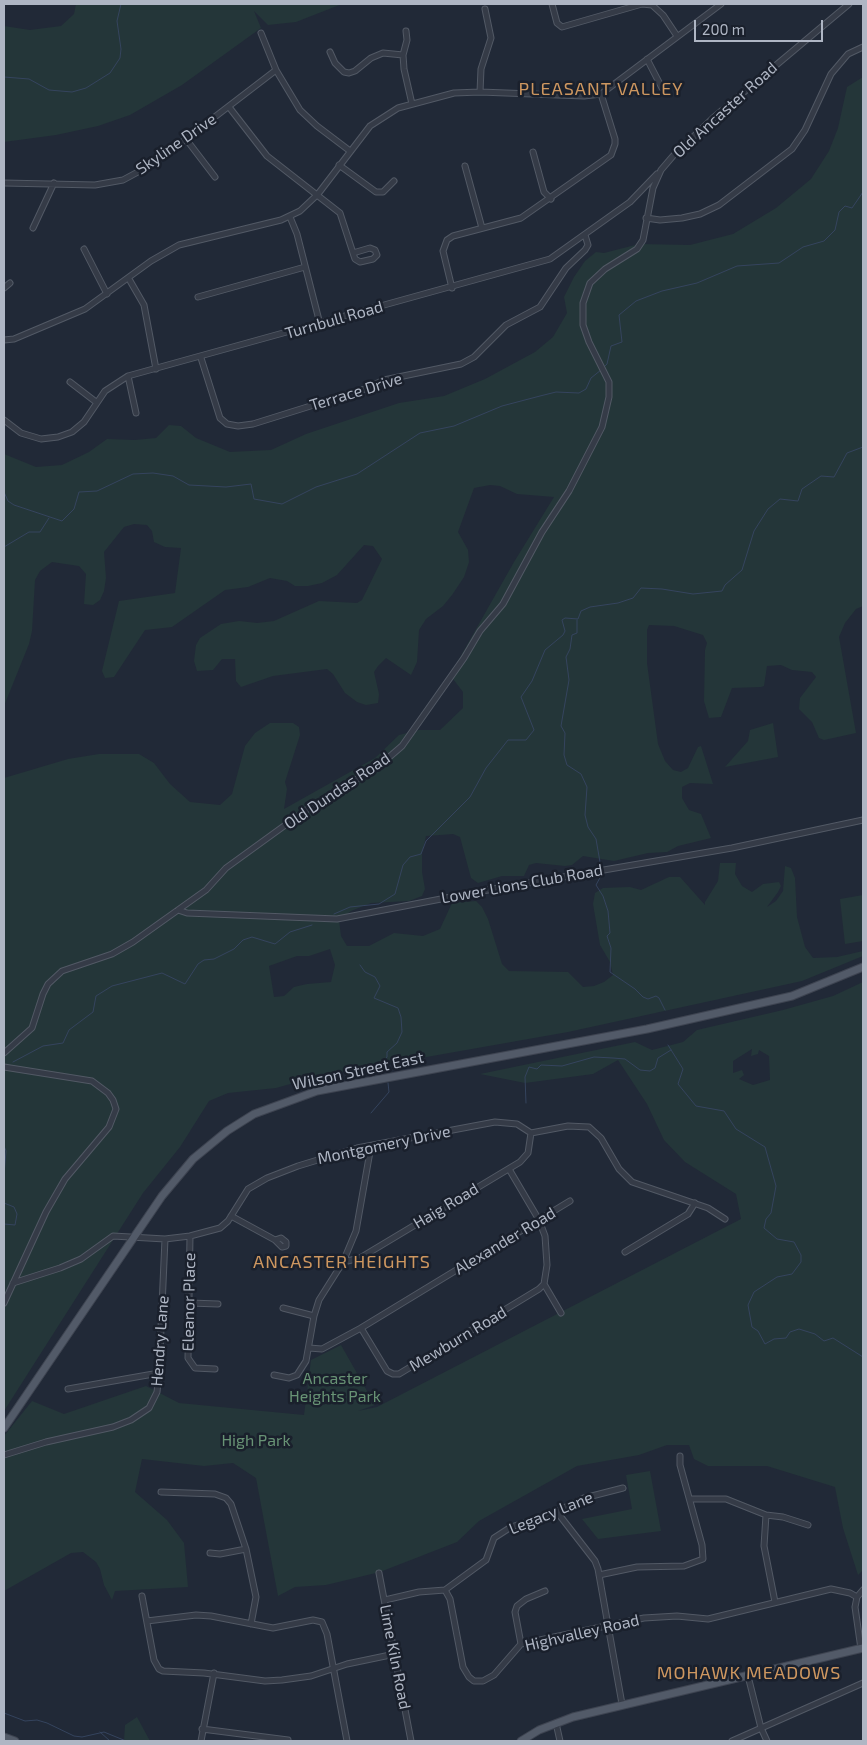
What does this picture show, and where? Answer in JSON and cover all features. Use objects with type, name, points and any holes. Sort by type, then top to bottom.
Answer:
[{"type":"main road","name":"Wilson Street East","points":[[4,1428],[132,1237],[162,1196],[193,1159],[227,1131],[254,1114],[292,1099],[326,1089],[647,1029],[783,998],[826,984],[863,967]]},
{"type":"main road","points":[[521,1741],[556,1723],[622,1704],[862,1649]]},
{"type":"main road","points":[[4,1738],[9,1741]]},
{"type":"main road","points":[[4,1738],[15,1741]]},
{"type":"street","points":[[552,4],[557,23],[562,27],[642,4],[652,5],[663,15],[677,36]]},
{"type":"street","points":[[4,340],[14,339],[69,316],[107,294],[151,261],[179,245],[290,217],[300,212],[318,194],[370,126],[385,115],[412,104],[454,94],[480,92],[584,96],[601,94],[721,4]]},
{"type":"street","name":"Old Ancaster Road","points":[[599,361],[583,325],[582,310],[586,292],[597,276],[637,249],[643,240],[650,199],[661,170],[713,118],[849,4]]},
{"type":"street","points":[[480,92],[481,69],[491,38],[490,25],[485,9]]},
{"type":"street","points":[[406,31],[407,40],[403,56],[412,104]]},
{"type":"street","points":[[261,33],[276,70],[300,110],[317,126],[350,151]]},
{"type":"street","points":[[646,218],[660,220],[682,218],[700,214],[719,205],[792,148],[805,130],[831,74],[848,54],[863,47]]},
{"type":"street","points":[[330,52],[335,63],[344,72],[349,73],[355,71],[371,58],[384,53],[403,56]]},
{"type":"street","points":[[647,59],[662,88]]},
{"type":"street","name":"Skyline Drive","points":[[4,183],[95,185],[123,180],[148,166],[186,139],[276,70]]},
{"type":"street","points":[[452,288],[443,245],[453,236],[521,218],[614,151],[615,139],[601,94]]},
{"type":"street","points":[[229,107],[267,156],[318,194],[343,217],[353,253]]},
{"type":"street","points":[[186,139],[215,177]]},
{"type":"street","points":[[533,152],[544,192],[551,198]]},
{"type":"street","points":[[339,165],[376,192],[382,192],[394,181]]},
{"type":"street","points":[[465,166],[482,228]]},
{"type":"street","name":"Turnbull Road","points":[[4,420],[28,435],[41,439],[58,437],[72,432],[84,422],[105,391],[128,376],[202,358],[550,259],[630,202],[661,170]]},
{"type":"street","points":[[33,228],[54,183]]},
{"type":"street","points":[[290,217],[320,324]]},
{"type":"street","name":"Terrace Drive","points":[[202,358],[220,418],[227,424],[238,426],[253,424],[368,388],[384,380],[461,364],[474,357],[506,325],[540,308],[566,268],[585,250],[588,245],[585,235]]},
{"type":"street","points":[[84,249],[107,294]]},
{"type":"street","points":[[198,297],[305,267]]},
{"type":"street","points":[[129,278],[144,305],[148,317],[156,369]]},
{"type":"street","points":[[4,288],[10,283]]},
{"type":"street","name":"Old Dundas Road","points":[[4,1052],[32,1028],[48,984],[62,971],[112,954],[206,890],[226,868],[306,810],[380,765],[402,746],[464,658],[480,631],[503,604],[542,532],[569,491],[605,419],[610,388],[599,361]]},
{"type":"street","points":[[128,376],[136,413]]},
{"type":"street","points":[[70,382],[96,402]]},
{"type":"street","name":"Lower Lions Club Road","points":[[178,910],[187,913],[337,919],[523,884],[732,848],[863,820]]},
{"type":"street","points":[[4,1303],[50,1205],[65,1179],[109,1127],[114,1119],[116,1109],[108,1093],[92,1081],[5,1068]]},
{"type":"street","name":"Montgomery Drive","points":[[13,1283],[81,1259],[113,1236],[165,1239],[190,1236],[220,1228],[231,1216],[244,1193],[256,1183],[313,1161],[371,1146],[495,1122],[517,1124],[531,1133]]},
{"type":"street","points":[[531,1133],[568,1126],[589,1127],[601,1138],[624,1177],[646,1188],[708,1208],[725,1219]]},
{"type":"street","name":"Haig Road","points":[[343,1262],[360,1258],[520,1162],[528,1153],[531,1133]]},
{"type":"street","points":[[274,1375],[289,1378],[297,1374],[306,1361],[314,1316],[319,1300],[343,1262],[358,1223],[371,1146]]},
{"type":"street","points":[[509,1169],[539,1220],[545,1236],[546,1279],[544,1284],[561,1313]]},
{"type":"street","name":"Alexander Road","points":[[309,1348],[322,1349],[361,1328],[570,1201]]},
{"type":"street","points":[[625,1252],[688,1214],[695,1203]]},
{"type":"street","points":[[231,1216],[276,1240]]},
{"type":"street","name":"Eleanor Place","points":[[190,1236],[188,1358],[192,1366],[202,1369],[215,1369]]},
{"type":"street","name":"Hendry Lane","points":[[4,1455],[131,1420],[149,1408],[157,1392],[159,1373],[165,1239]]},
{"type":"street","name":"Mewburn Road","points":[[361,1328],[387,1371],[399,1374],[539,1289],[544,1284]]},
{"type":"street","points":[[190,1303],[218,1304]]},
{"type":"street","points":[[283,1308],[314,1316]]},
{"type":"street","points":[[68,1388],[159,1373]]},
{"type":"street","points":[[599,1575],[637,1567],[684,1566],[701,1561],[704,1554],[680,1465],[680,1456]]},
{"type":"street","name":"Legacy Lane","points":[[445,1590],[486,1560],[494,1538],[520,1523],[557,1512],[584,1498],[623,1488]]},
{"type":"street","points":[[161,1492],[215,1494],[226,1498],[231,1504],[246,1549],[256,1597],[251,1624]]},
{"type":"street","points":[[690,1499],[726,1499],[766,1515],[783,1517],[808,1525]]},
{"type":"street","points":[[557,1512],[594,1561],[599,1575],[622,1704]]},
{"type":"street","points":[[766,1515],[764,1546],[775,1602]]},
{"type":"street","points":[[210,1553],[220,1554],[246,1549]]},
{"type":"street","name":"Lime Kiln Road","points":[[379,1573],[411,1741]]},
{"type":"street","name":"Highvalley Road","points":[[445,1590],[450,1599],[464,1667],[469,1677],[474,1681],[490,1679],[521,1644],[608,1625],[644,1618],[677,1616],[708,1619],[831,1588],[850,1593],[857,1598]]},
{"type":"street","points":[[385,1600],[418,1592],[445,1590]]},
{"type":"street","points":[[862,1649],[855,1618],[857,1598],[863,1590]]},
{"type":"street","points":[[521,1644],[515,1612],[517,1606],[526,1599],[544,1592]]},
{"type":"street","points":[[142,1596],[154,1660],[158,1669],[214,1673],[265,1681],[282,1680],[311,1676],[333,1668],[395,1654]]},
{"type":"street","points":[[147,1621],[196,1615],[273,1628],[313,1620],[322,1622],[327,1634],[347,1741]]},
{"type":"street","points":[[201,1741],[214,1673]]},
{"type":"street","points":[[748,1676],[761,1728],[767,1741]]},
{"type":"street","points":[[732,1741],[863,1683]]},
{"type":"street","points":[[556,1723],[560,1741]]},
{"type":"street","points":[[202,1729],[288,1740]]},
{"type":"green space","points":[[76,4],[342,4],[296,22],[268,25],[254,11],[261,28],[182,85],[130,115],[98,126],[56,135],[4,142],[4,26],[30,30],[61,26],[74,14]]},
{"type":"green space","points":[[863,77],[863,606],[856,609],[845,623],[839,637],[856,733],[824,740],[819,738],[812,722],[799,709],[800,698],[816,677],[812,672],[792,670],[781,665],[767,666],[764,686],[732,688],[721,717],[709,718],[704,701],[705,650],[707,643],[703,635],[674,626],[649,625],[647,630],[647,663],[658,744],[665,761],[673,770],[681,772],[688,768],[698,747],[701,746],[713,784],[690,783],[682,787],[682,798],[689,810],[701,814],[711,838],[678,846],[667,852],[648,853],[614,861],[583,856],[572,865],[536,863],[529,865],[524,876],[502,876],[478,883],[471,878],[460,837],[453,834],[426,836],[422,853],[422,872],[425,889],[422,896],[409,901],[371,903],[351,911],[339,920],[341,936],[347,946],[369,946],[394,933],[423,936],[440,929],[452,903],[476,901],[482,907],[488,919],[502,964],[509,971],[568,972],[583,987],[594,986],[604,982],[613,975],[610,962],[600,945],[593,904],[595,893],[603,888],[630,887],[641,890],[669,877],[680,877],[705,905],[718,881],[720,863],[736,863],[735,874],[742,886],[752,892],[763,884],[779,882],[781,886],[767,907],[776,901],[783,891],[785,866],[791,868],[795,878],[797,917],[805,947],[813,958],[837,957],[863,951],[863,956],[802,981],[568,1032],[319,1076],[276,1088],[228,1093],[209,1101],[180,1147],[143,1193],[4,1411],[4,778],[68,759],[99,754],[139,754],[154,763],[170,784],[190,802],[220,805],[232,794],[245,746],[255,733],[270,723],[293,723],[299,727],[300,735],[285,782],[287,789],[284,809],[375,758],[399,735],[419,730],[440,730],[463,708],[463,692],[450,675],[514,562],[554,497],[517,494],[500,486],[490,485],[474,488],[458,532],[468,550],[469,562],[464,577],[443,606],[426,619],[419,630],[417,662],[411,675],[386,658],[378,666],[374,672],[379,694],[378,703],[366,705],[357,702],[345,693],[333,674],[327,669],[273,676],[241,687],[236,681],[235,659],[222,659],[213,670],[197,671],[194,661],[196,645],[200,638],[221,624],[239,621],[257,623],[274,621],[319,601],[357,603],[362,600],[382,559],[373,546],[364,545],[337,575],[322,583],[295,586],[287,581],[270,578],[248,587],[225,590],[172,627],[145,630],[114,677],[105,678],[102,671],[119,601],[175,593],[181,548],[165,547],[154,542],[152,531],[147,525],[134,524],[124,527],[104,552],[106,578],[104,591],[100,600],[93,605],[84,604],[86,574],[79,566],[52,562],[40,571],[35,580],[32,631],[29,644],[4,706],[4,454],[36,467],[62,465],[89,452],[107,439],[135,440],[156,438],[169,425],[181,426],[196,438],[230,452],[271,450],[306,434],[399,403],[444,396],[485,379],[535,352],[553,337],[567,313],[564,297],[574,277],[585,261],[596,252],[604,253],[639,244],[690,245],[733,234],[776,208],[811,179],[829,151],[838,128],[847,87]],"holes":[[[330,949],[335,965],[331,982],[294,987],[284,996],[274,997],[269,966],[297,956],[309,956]]]},
{"type":"green space","points":[[773,723],[778,757],[725,767],[748,741],[750,730]]},
{"type":"green space","points":[[863,895],[863,941],[845,944],[840,899]]},
{"type":"green space","points":[[863,982],[863,1570],[858,1575],[843,1528],[835,1487],[767,1466],[708,1466],[694,1459],[689,1445],[667,1445],[639,1455],[577,1466],[479,1521],[457,1542],[380,1572],[326,1585],[295,1587],[278,1596],[256,1478],[233,1463],[204,1466],[142,1459],[135,1492],[167,1520],[184,1543],[188,1587],[115,1591],[112,1600],[104,1585],[96,1562],[83,1552],[71,1553],[4,1591],[4,1436],[32,1401],[64,1414],[146,1386],[179,1403],[304,1415],[311,1360],[341,1345],[375,1405],[358,1411],[377,1407],[741,1219],[736,1194],[685,1162],[664,1140],[647,1104],[618,1060],[593,1074],[525,1083],[480,1074],[635,1042],[652,1050],[683,1042],[697,1030],[833,996]],"holes":[[[752,1049],[751,1056],[758,1054],[759,1050],[769,1056],[770,1080],[753,1085],[739,1079],[744,1075],[742,1070],[733,1073],[733,1061]]]},
{"type":"green space","points":[[650,1471],[661,1531],[598,1539],[582,1519],[632,1509],[626,1475]]},
{"type":"green space","points":[[137,1717],[150,1741],[124,1741],[125,1725]]},
{"type":"waterway","points":[[4,77],[29,79],[49,90],[72,92],[86,88],[110,73],[120,58],[121,49],[117,21],[121,4]]},
{"type":"waterway","points":[[604,367],[607,364],[611,346],[622,342],[619,315],[636,301],[662,291],[697,283],[737,266],[779,263],[803,247],[824,241],[835,230],[839,212],[845,206],[852,208],[863,192]]},
{"type":"waterway","points":[[4,492],[8,501],[14,505],[62,521],[74,509],[79,492],[97,491],[133,474],[153,473],[173,476],[189,485],[226,487],[251,484],[254,499],[282,504],[316,487],[357,474],[420,433],[454,426],[502,406],[540,396],[556,392],[579,393],[586,389],[591,378],[601,370]]},
{"type":"waterway","points":[[334,914],[350,907],[379,904],[395,894],[403,865],[410,857],[421,854],[426,841],[470,797],[486,768],[508,740],[526,740],[534,730],[521,697],[532,681],[545,650],[563,635],[565,631],[562,620],[565,618],[578,619],[581,611],[590,607],[618,603],[633,598],[641,588],[693,594],[722,591],[725,585],[742,570],[754,531],[768,509],[780,499],[798,501],[802,489],[821,476],[834,477],[847,453],[863,447]]},
{"type":"waterway","points":[[4,547],[29,532],[40,532],[49,518]]},
{"type":"waterway","points":[[577,620],[577,633],[572,635],[570,649],[566,657],[569,680],[561,726],[565,733],[564,755],[567,765],[581,774],[587,787],[585,815],[588,827],[596,839],[600,862]]},
{"type":"waterway","points":[[602,874],[596,885],[603,896],[608,911],[610,933],[607,936],[611,948],[610,972],[635,989],[643,997],[648,999],[656,996],[659,998],[665,1010]]},
{"type":"waterway","points":[[13,1062],[43,1046],[63,1043],[69,1030],[93,1012],[96,996],[112,986],[162,973],[185,984],[198,964],[204,960],[214,959],[234,949],[243,940],[252,937],[275,944],[290,932],[312,925]]},
{"type":"waterway","points":[[360,965],[365,972],[375,977],[380,986],[374,998],[398,1008],[401,1017],[402,1032],[397,1043],[387,1052],[387,1057],[381,1064],[387,1070]]},
{"type":"waterway","points":[[668,1045],[683,1069],[678,1084],[696,1106],[724,1111],[736,1129],[765,1147],[776,1186],[771,1213],[766,1219],[764,1228],[777,1239],[794,1242],[801,1255],[801,1262],[792,1274],[777,1277],[754,1292],[748,1305],[752,1327],[758,1331],[765,1344],[774,1339],[786,1338],[790,1332],[799,1329],[815,1334],[824,1341],[833,1338],[863,1357]]},
{"type":"waterway","points":[[526,1103],[525,1077],[529,1067],[537,1069],[541,1065],[562,1066],[594,1057],[625,1059],[640,1070],[650,1071],[655,1068],[658,1058],[671,1050]]},
{"type":"waterway","points":[[371,1113],[389,1092],[388,1083]]},
{"type":"waterway","points":[[4,1146],[6,1151],[4,1175]]},
{"type":"waterway","points":[[4,1203],[14,1207],[17,1214],[15,1225],[4,1224]]},
{"type":"waterway","points":[[4,1713],[25,1721],[37,1720],[47,1723],[74,1736],[82,1737],[104,1732],[126,1741]]},
{"type":"waterway","points":[[100,1732],[110,1741]]},
{"type":"district","name":"PLEASANT VALLEY","points":[[601,89]]},
{"type":"district","name":"ANCASTER HEIGHTS","points":[[342,1262]]},
{"type":"district","name":"MOHAWK MEADOWS","points":[[749,1673]]},
{"type":"park label","name":"Ancaster Heights Park","points":[[335,1388]]},
{"type":"park label","name":"High Park","points":[[256,1441]]}]
